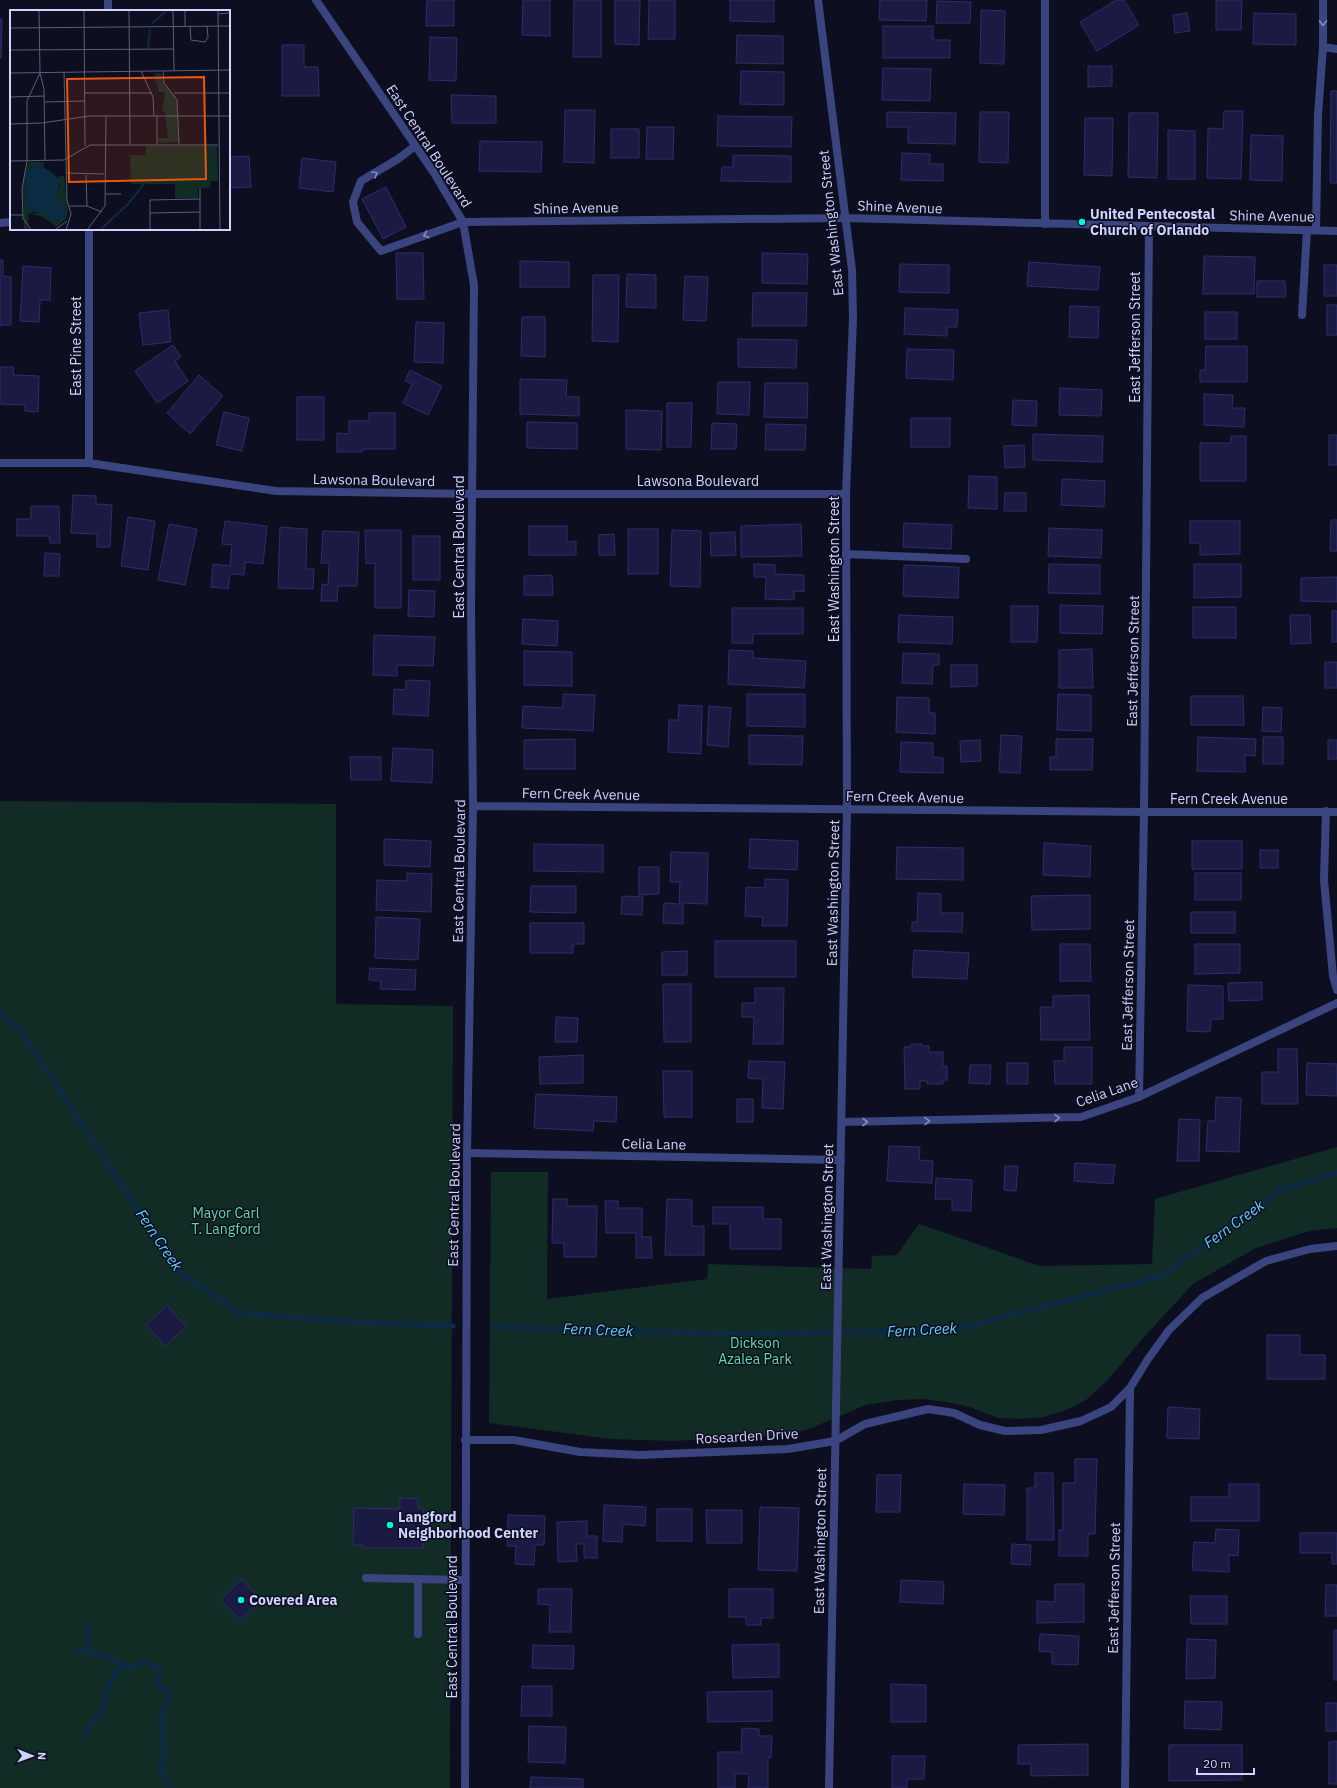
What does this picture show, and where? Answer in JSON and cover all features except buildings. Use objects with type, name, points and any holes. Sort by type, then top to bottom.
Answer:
[{"type":"street","name":"East Central Boulevard","points":[[316,0],[434,173],[463,222],[474,285],[471,616],[473,806],[465,1440],[465,1788]]},
{"type":"street","name":"East Washington Street","points":[[818,0],[852,270],[853,319],[846,494],[847,810],[829,1788]]},
{"type":"street","points":[[1045,0],[1045,224]]},
{"type":"street","points":[[1316,230],[1318,115],[1323,47],[1323,0]]},
{"type":"street","points":[[1323,47],[1337,49]]},
{"type":"street","name":"Shine Avenue","points":[[415,146],[398,159],[362,181],[353,202],[357,222],[381,251],[463,222],[846,218],[1337,231]]},
{"type":"street","name":"East Jefferson Street","points":[[1139,1097],[1144,812],[1149,226]]},
{"type":"street","name":"East Pine Street","points":[[89,230],[89,463]]},
{"type":"street","points":[[1302,315],[1307,230]]},
{"type":"street","name":"Lawsona Boulevard","points":[[0,463],[89,463],[276,491],[473,494],[846,494]]},
{"type":"street","points":[[846,554],[966,559]]},
{"type":"street","name":"Fern Creek Avenue","points":[[473,806],[847,810],[1337,812]]},
{"type":"street","points":[[1326,812],[1324,880],[1333,976],[1337,990]]},
{"type":"street","name":"Celia Lane","points":[[842,1122],[1081,1117],[1139,1097],[1337,1003]]},
{"type":"street","name":"Celia Lane","points":[[468,1153],[841,1160]]},
{"type":"street","name":"Rosearden Drive","points":[[465,1440],[514,1440],[580,1452],[640,1455],[788,1449],[835,1441],[865,1424],[928,1409],[954,1414],[980,1425],[1005,1431],[1042,1430],[1081,1421],[1111,1407],[1130,1388],[1148,1358],[1169,1330],[1202,1298],[1266,1261],[1310,1249],[1337,1246]]},
{"type":"street","name":"East Jefferson Street","points":[[1125,1788],[1130,1388]]},
{"type":"street","points":[[366,1578],[465,1580]]},
{"type":"street","points":[[418,1580],[418,1634]]},
{"type":"green space","name":"Mayor Carl T. Langford","points":[[0,801],[336,804],[336,1004],[453,1006],[450,1788],[0,1788]]},
{"type":"green space","name":"Dickson Azalea Park","points":[[1337,1147],[1337,1228],[1310,1231],[1256,1248],[1193,1284],[1144,1337],[1106,1382],[1086,1400],[1069,1409],[1044,1417],[1021,1419],[998,1418],[970,1407],[946,1402],[924,1399],[897,1400],[866,1405],[809,1429],[782,1435],[672,1441],[611,1439],[489,1423],[491,1172],[548,1172],[547,1299],[707,1279],[708,1264],[871,1269],[872,1256],[897,1255],[919,1224],[1040,1266],[1152,1264],[1155,1199]]},
{"type":"waterway","name":"Fern Creek","points":[[0,1013],[19,1029],[179,1272],[239,1313],[367,1323],[453,1326]]},
{"type":"waterway","name":"Fern Creek","points":[[493,1327],[739,1334],[953,1330],[1162,1276],[1280,1190],[1337,1172]]},
{"type":"waterway","points":[[89,1626],[86,1651],[94,1655],[106,1655],[120,1664],[132,1667],[142,1663],[151,1664],[157,1668],[159,1672],[158,1685],[169,1692],[162,1715],[163,1745],[161,1748],[166,1754],[159,1766],[165,1776],[169,1788]]},
{"type":"waterway","points":[[76,1653],[86,1651]]},
{"type":"waterway","points":[[85,1736],[90,1726],[102,1711],[107,1688],[117,1673],[120,1664]]},
{"type":"place","name":"United Pentecostal Church of Orlando","points":[[1082,222]]},
{"type":"place","name":"Langford Neighborhood Center","points":[[390,1525]]},
{"type":"place","name":"Covered Area","points":[[241,1600]]}]
